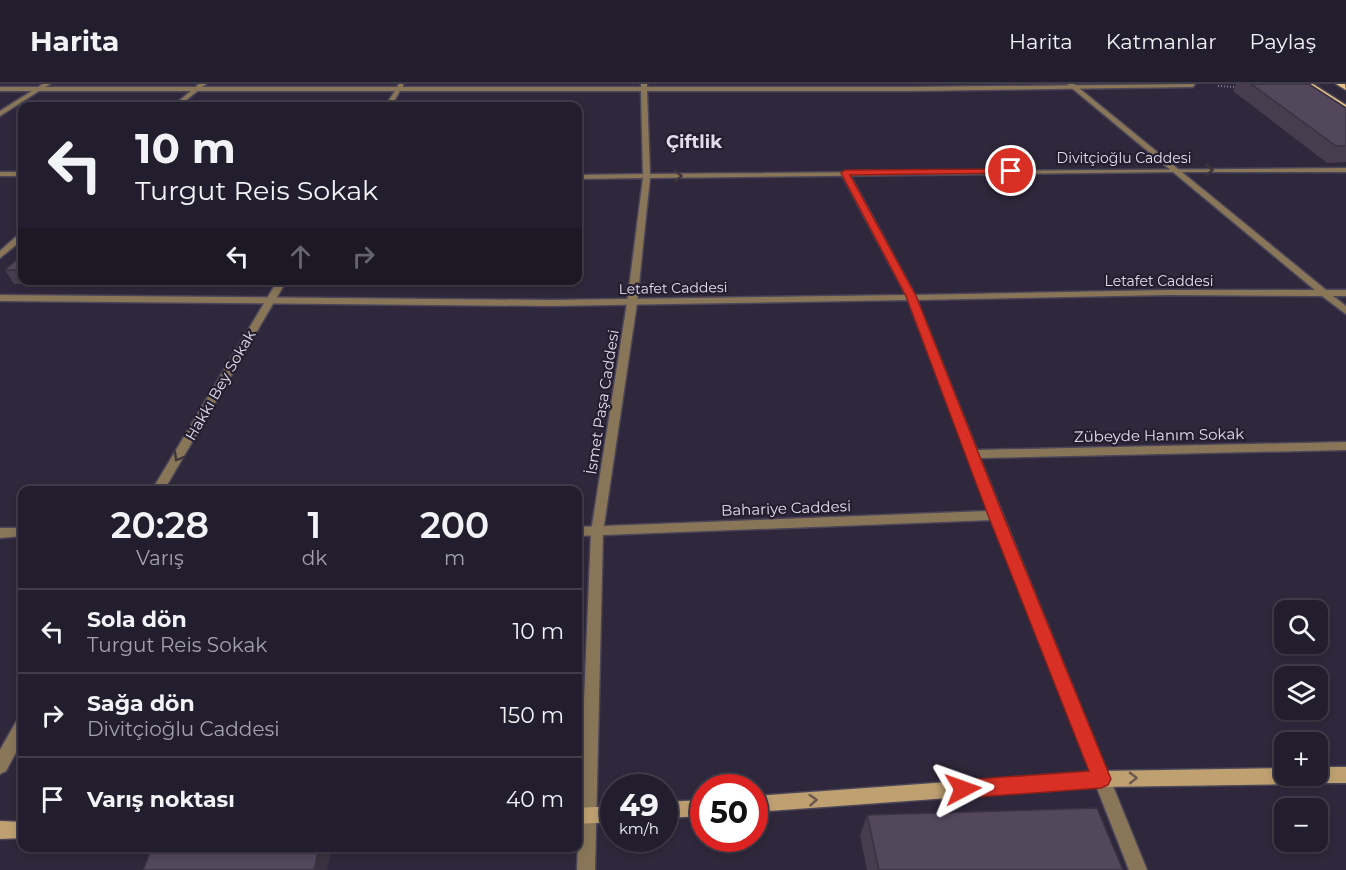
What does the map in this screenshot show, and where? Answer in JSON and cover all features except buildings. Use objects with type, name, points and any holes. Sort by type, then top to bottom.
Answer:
[{"type":"main road","points":[[1308,84],[1346,108]]},
{"type":"main road","points":[[1340,84],[1346,88]]},
{"type":"main road","points":[[1328,775],[1346,775]]},
{"type":"main road","points":[[768,803],[1101,779],[1274,776]]},
{"type":"main road","points":[[583,816],[600,815]]},
{"type":"main road","points":[[0,830],[18,830]]},
{"type":"street","points":[[18,102],[47,84]]},
{"type":"street","points":[[181,102],[203,84]]},
{"type":"street","name":"İsmet Paşa Caddesi","points":[[585,870],[583,816],[597,532],[632,303],[647,177],[643,86]]},
{"type":"street","points":[[1071,86],[1177,170],[1346,311]]},
{"type":"street","points":[[0,89],[1192,86]]},
{"type":"street","points":[[391,102],[400,87]]},
{"type":"street","points":[[0,114],[18,102]]},
{"type":"street","name":"Divitçioğlu Caddesi","points":[[582,177],[1346,170]]},
{"type":"street","points":[[845,173],[911,296],[1138,870]]},
{"type":"street","points":[[0,174],[18,174]]},
{"type":"street","points":[[0,255],[18,239]]},
{"type":"street","name":"Hakkı Bey Sokak","points":[[160,486],[280,285]]},
{"type":"street","name":"Letafet Caddesi","points":[[0,298],[269,303],[632,303],[911,296],[1346,293]]},
{"type":"street","name":"Zübeyde Hanım Sokak","points":[[973,454],[1346,446]]},
{"type":"street","name":"Bahariye Caddesi","points":[[582,532],[996,515]]},
{"type":"street","points":[[0,533],[18,532]]},
{"type":"street","points":[[0,766],[18,734]]},
{"type":"path","points":[[1192,86],[1237,87]]},
{"type":"district","name":"Çiftlik","points":[[694,142]]},
{"type":"route","points":[[963,789],[1101,779],[911,296],[845,173],[1011,171]]}]
